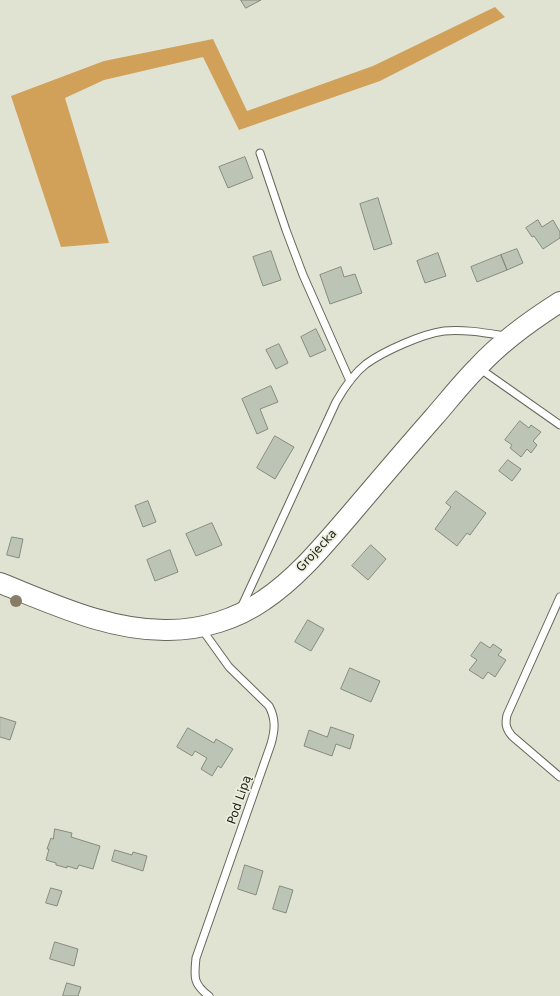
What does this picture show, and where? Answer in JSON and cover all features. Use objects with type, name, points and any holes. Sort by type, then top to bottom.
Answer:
[{"type":"street","name":"Grojecka","points":[[0,583],[67,609],[123,626],[137,628],[168,630],[200,627],[220,622],[256,605],[275,592],[313,557],[478,367],[509,337],[560,302]]},
{"type":"lane","points":[[260,153],[303,275],[350,381]]},
{"type":"lane","points":[[238,614],[339,396],[350,381],[366,364],[398,347],[444,331],[460,331],[509,337]]},
{"type":"lane","points":[[478,367],[560,425]]},
{"type":"lane","points":[[560,597],[506,720],[506,725],[509,732],[560,777]]},
{"type":"lane","name":"Pod Lipą","points":[[200,627],[228,667],[269,706],[274,718],[275,726],[271,744],[196,958],[196,984],[209,996]]},
{"type":"shaded area","points":[[495,7],[505,17],[380,81],[239,130],[203,57],[104,80],[65,98],[109,243],[61,247],[11,96],[104,61],[213,39],[247,111],[373,66]]},
{"type":"building","points":[[241,0],[261,0],[246,8]]},
{"type":"building","points":[[245,157],[253,178],[228,188],[219,167]]},
{"type":"building","points":[[378,198],[392,244],[374,250],[360,204]]},
{"type":"building","points":[[538,220],[542,227],[553,220],[560,232],[560,238],[543,249],[526,228]]},
{"type":"building","points":[[517,249],[523,263],[507,270],[501,255]]},
{"type":"building","points":[[271,251],[281,280],[263,286],[253,257]]},
{"type":"building","points":[[438,253],[446,276],[425,283],[417,261]]},
{"type":"building","points":[[501,255],[507,270],[477,282],[471,267]]},
{"type":"building","points":[[341,267],[344,277],[355,274],[362,293],[330,304],[320,275]]},
{"type":"building","points":[[316,329],[326,350],[310,357],[301,337]]},
{"type":"building","points":[[279,344],[288,363],[276,369],[266,350]]},
{"type":"building","points":[[271,386],[278,402],[260,409],[268,429],[257,434],[242,399]]},
{"type":"building","points":[[520,421],[529,428],[531,425],[541,432],[533,441],[537,445],[531,453],[527,449],[521,457],[510,448],[512,445],[505,440]]},
{"type":"building","points":[[275,436],[294,447],[275,479],[257,468]]},
{"type":"building","points":[[508,460],[521,469],[512,481],[499,471]]},
{"type":"building","points":[[456,491],[486,513],[470,535],[467,533],[457,546],[435,529],[451,507],[446,503]]},
{"type":"building","points":[[148,501],[156,522],[143,527],[135,506]]},
{"type":"building","points":[[212,523],[222,545],[196,556],[186,534]]},
{"type":"building","points":[[12,537],[23,539],[19,558],[7,555]]},
{"type":"building","points":[[371,545],[386,559],[368,580],[352,566]]},
{"type":"building","points":[[170,550],[178,572],[155,581],[147,560]]},
{"type":"building","points":[[308,620],[324,629],[311,651],[295,642]]},
{"type":"building","points":[[481,642],[490,648],[493,644],[502,650],[498,655],[506,660],[495,677],[488,672],[483,679],[469,670],[477,660],[471,656]]},
{"type":"building","points":[[350,668],[380,681],[371,702],[341,689]]},
{"type":"building","points":[[0,717],[16,722],[10,740],[0,737]]},
{"type":"building","points":[[331,727],[354,735],[350,749],[336,744],[332,756],[304,746],[309,730],[327,737]]},
{"type":"building","points":[[188,728],[214,743],[216,739],[233,749],[221,768],[218,766],[212,776],[201,769],[207,758],[195,751],[192,756],[177,747]]},
{"type":"building","points":[[55,829],[72,833],[71,837],[100,846],[93,869],[79,865],[77,869],[67,866],[67,868],[46,860],[49,849],[47,849],[51,838],[53,839]]},
{"type":"building","points":[[115,850],[132,855],[133,852],[147,856],[143,871],[112,861]]},
{"type":"building","points":[[245,865],[263,871],[256,895],[238,889]]},
{"type":"building","points":[[280,886],[293,890],[286,913],[273,909]]},
{"type":"building","points":[[51,888],[62,891],[57,906],[46,903]]},
{"type":"building","points":[[55,942],[78,949],[74,966],[50,959]]},
{"type":"building","points":[[67,983],[81,987],[78,996],[63,996]]}]
